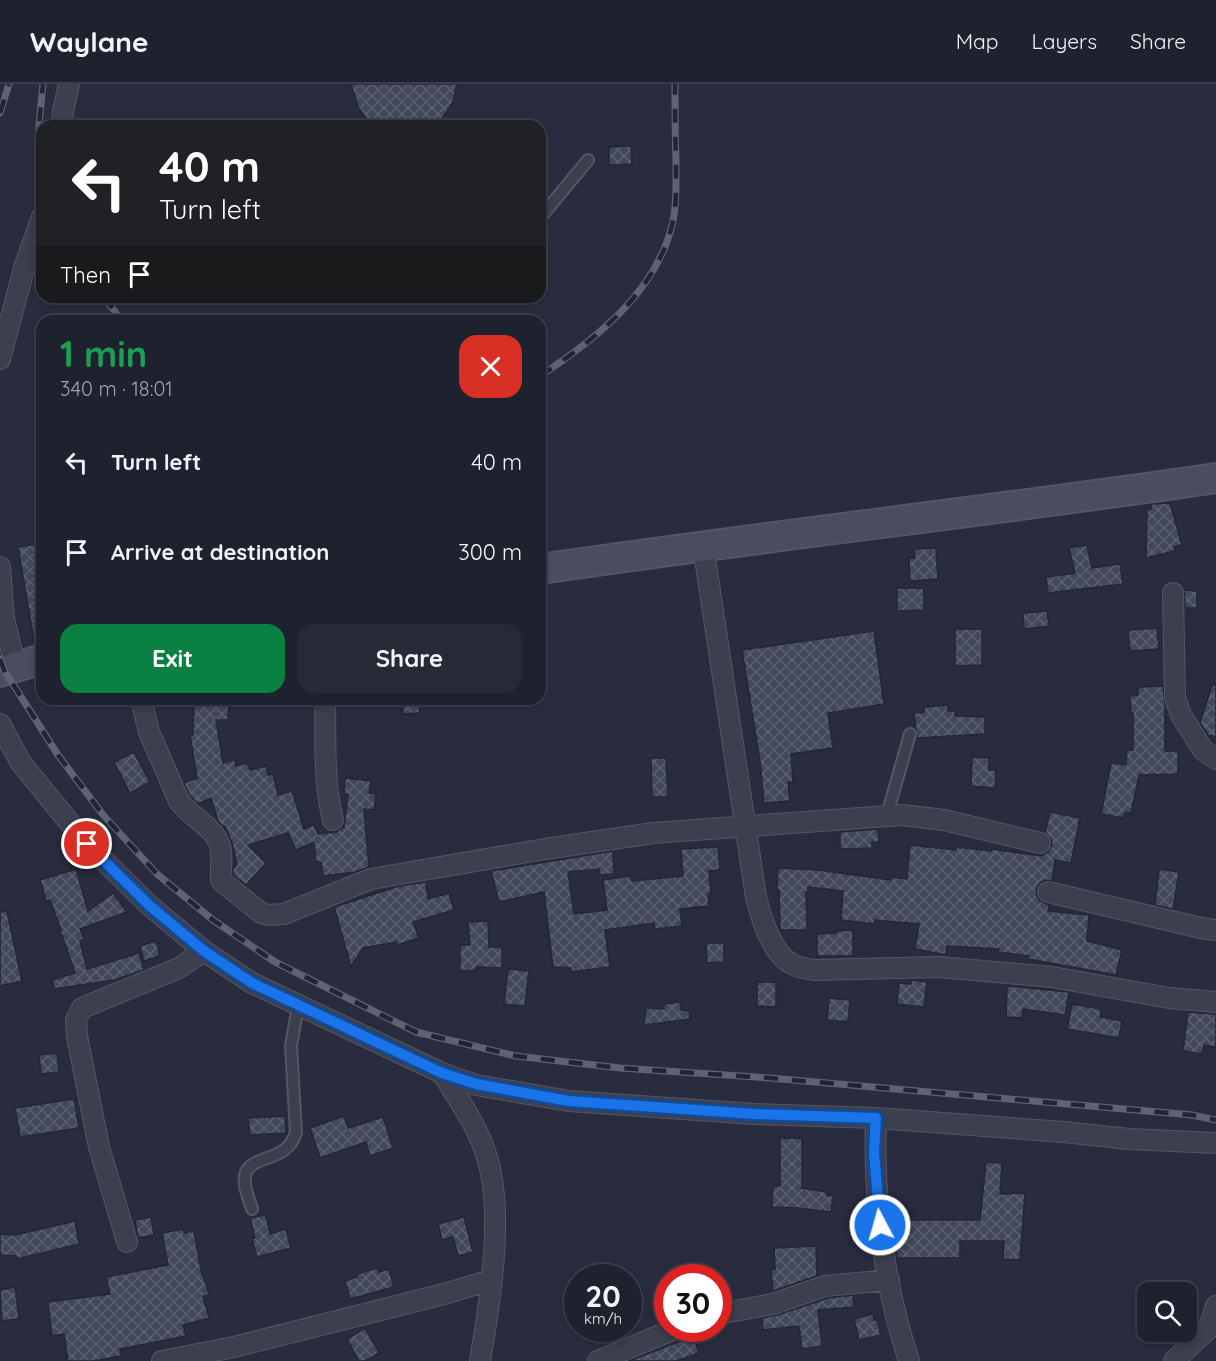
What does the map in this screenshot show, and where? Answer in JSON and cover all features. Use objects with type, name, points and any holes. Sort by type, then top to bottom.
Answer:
[{"type":"street","points":[[65,120],[69,84]]},
{"type":"street","points":[[0,359],[25,265],[36,234]]},
{"type":"street","points":[[546,568],[703,545],[1216,478]]},
{"type":"street","points":[[703,545],[744,826],[761,917],[771,939],[790,964],[802,968],[939,966],[1052,977],[1169,998],[1216,1002]]},
{"type":"street","points":[[0,567],[3,618],[19,666]]},
{"type":"street","points":[[1173,593],[1175,698],[1181,715],[1203,750],[1216,759]]},
{"type":"street","points":[[142,705],[149,732],[179,801],[211,831],[220,845],[221,880],[261,913],[268,915],[284,914],[371,879],[642,835],[887,815],[944,820],[1040,843]]},
{"type":"street","points":[[325,705],[327,788],[333,820]]},
{"type":"street","points":[[0,724],[21,764],[87,844],[150,906],[204,951],[252,983],[442,1073],[476,1084],[569,1101],[754,1114],[876,1118],[1130,1139],[1216,1143]]},
{"type":"street","points":[[1048,892],[1216,930]]},
{"type":"street","points":[[128,1242],[99,1147],[77,1036],[76,1020],[82,1008],[179,968],[204,951]]},
{"type":"street","points":[[442,1073],[473,1124],[486,1153],[492,1176],[495,1202],[491,1280],[480,1361]]},
{"type":"street","points":[[876,1118],[876,1190],[889,1280],[909,1361]]},
{"type":"street","points":[[162,1361],[245,1344],[491,1280]]},
{"type":"street","points":[[732,1311],[773,1304],[825,1286],[889,1280]]},
{"type":"street","points":[[1174,1361],[1209,1328],[1215,1313]]},
{"type":"street","points":[[598,1361],[654,1338]]},
{"type":"lane","points":[[546,211],[588,160]]},
{"type":"lane","points":[[887,815],[910,734]]},
{"type":"lane","points":[[252,1209],[245,1173],[252,1165],[283,1152],[293,1144],[296,1132],[291,1046],[298,1006]]},
{"type":"building","points":[[351,84],[457,84],[453,102],[440,120],[367,120],[358,107]]},
{"type":"building","points":[[631,146],[632,164],[609,165],[609,147]]},
{"type":"building","points":[[1170,503],[1182,545],[1174,547],[1175,551],[1146,558],[1147,509],[1151,509],[1151,504]]},
{"type":"building","points":[[36,544],[36,641],[34,641],[18,547]]},
{"type":"building","points":[[1087,545],[1092,568],[1120,564],[1123,584],[1048,593],[1046,577],[1075,573],[1069,548]]},
{"type":"building","points":[[936,548],[938,579],[910,581],[909,558],[915,558],[914,549]]},
{"type":"building","points":[[897,588],[924,588],[924,610],[897,611]]},
{"type":"building","points":[[1184,590],[1197,591],[1197,608],[1185,608]]},
{"type":"building","points":[[1047,611],[1049,626],[1024,629],[1023,613]]},
{"type":"building","points":[[1157,628],[1159,649],[1130,651],[1128,630]]},
{"type":"building","points":[[955,629],[982,629],[982,665],[955,666]]},
{"type":"building","points":[[874,631],[884,704],[828,713],[833,748],[791,754],[793,782],[788,782],[790,801],[764,803],[760,761],[742,650]]},
{"type":"building","points":[[1212,685],[1216,685],[1216,737],[1208,735],[1200,723]]},
{"type":"building","points":[[1163,686],[1165,751],[1178,751],[1178,774],[1139,775],[1131,813],[1125,812],[1123,818],[1101,814],[1111,763],[1126,765],[1127,750],[1133,750],[1133,713],[1131,713],[1130,696],[1138,695],[1138,687]]},
{"type":"building","points":[[194,705],[229,705],[228,720],[216,720],[223,763],[235,760],[236,766],[247,763],[250,770],[266,766],[268,775],[273,774],[278,795],[292,791],[304,829],[314,825],[318,834],[336,832],[344,827],[348,794],[344,794],[345,778],[371,781],[369,793],[376,794],[374,810],[364,809],[369,867],[355,872],[323,876],[321,862],[316,862],[314,842],[296,850],[288,833],[248,845],[266,863],[246,885],[233,875],[233,869],[237,864],[232,843],[225,826],[218,821],[211,798],[198,804],[189,795],[184,783],[197,778],[190,735],[193,735]]},
{"type":"building","points":[[402,705],[419,705],[420,713],[403,714]]},
{"type":"building","points":[[948,705],[948,711],[955,711],[955,716],[985,717],[985,734],[917,738],[914,713],[924,712],[924,707]]},
{"type":"building","points":[[134,752],[150,782],[130,793],[114,762]]},
{"type":"building","points":[[972,757],[989,758],[989,770],[996,770],[995,788],[971,786]]},
{"type":"building","points":[[651,758],[666,758],[668,797],[652,797]]},
{"type":"building","points":[[1050,812],[1080,818],[1071,863],[1055,860],[1052,881],[1045,880],[1040,883],[1036,890],[1037,896],[1040,901],[1049,905],[1048,911],[1089,915],[1087,941],[1122,950],[1116,975],[1028,959],[1029,956],[998,952],[999,949],[947,946],[946,955],[915,949],[919,924],[875,920],[874,924],[841,920],[843,891],[808,887],[808,892],[806,892],[807,930],[780,930],[778,868],[818,870],[891,880],[891,877],[907,879],[910,845],[956,850],[956,847],[991,851],[991,849],[1041,856],[1048,852],[1052,845],[1051,839],[1045,833]]},
{"type":"building","points":[[878,829],[879,842],[872,842],[872,848],[840,849],[840,832]]},
{"type":"building","points":[[718,847],[720,870],[709,871],[711,894],[708,894],[709,906],[680,909],[682,926],[655,929],[654,923],[605,930],[610,967],[570,972],[571,968],[553,967],[544,892],[499,902],[491,871],[613,851],[614,874],[599,875],[599,869],[568,872],[574,914],[607,910],[603,880],[631,876],[632,881],[683,876],[681,849]]},
{"type":"building","points":[[76,869],[88,911],[113,893],[127,912],[80,929],[84,939],[80,941],[87,969],[139,953],[144,970],[114,980],[54,989],[52,980],[75,973],[50,900],[46,901],[40,880]]},
{"type":"building","points":[[1159,869],[1179,872],[1173,909],[1155,905]]},
{"type":"building","points":[[426,882],[428,899],[449,893],[454,910],[413,922],[419,938],[397,945],[396,942],[363,948],[351,967],[334,907],[399,886]]},
{"type":"building","points":[[7,911],[22,981],[0,986],[0,912]]},
{"type":"building","points":[[488,921],[489,947],[502,947],[502,968],[476,967],[476,970],[460,971],[460,945],[470,945],[468,922]]},
{"type":"building","points":[[853,930],[853,956],[817,956],[817,934]]},
{"type":"building","points":[[156,941],[160,956],[144,961],[140,946]]},
{"type":"building","points":[[706,943],[724,943],[724,962],[707,963]]},
{"type":"building","points":[[508,969],[529,971],[525,1006],[504,1004]]},
{"type":"building","points":[[911,980],[927,982],[924,1007],[897,1004],[899,983],[911,984]]},
{"type":"building","points":[[757,982],[776,982],[776,1007],[757,1006]]},
{"type":"building","points":[[1007,986],[1069,992],[1065,1015],[1023,1009],[1022,1018],[1006,1017]]},
{"type":"building","points":[[829,998],[850,1000],[848,1022],[827,1020]]},
{"type":"building","points":[[680,1002],[681,1010],[689,1011],[690,1019],[644,1025],[646,1008],[664,1009],[664,1004]]},
{"type":"building","points":[[1072,1004],[1101,1009],[1100,1017],[1122,1021],[1119,1038],[1067,1029]]},
{"type":"building","points":[[1188,1012],[1216,1014],[1216,1047],[1204,1045],[1202,1054],[1183,1051]]},
{"type":"building","points":[[57,1053],[59,1072],[41,1074],[39,1055]]},
{"type":"building","points":[[74,1099],[79,1128],[20,1137],[15,1108]]},
{"type":"building","points":[[285,1116],[286,1133],[250,1135],[248,1118]]},
{"type":"building","points":[[344,1116],[348,1128],[383,1117],[393,1148],[370,1156],[366,1142],[320,1158],[310,1128]]},
{"type":"building","points":[[780,1138],[802,1138],[802,1188],[827,1192],[827,1195],[833,1196],[831,1212],[772,1207],[773,1186],[780,1186]]},
{"type":"building","points":[[986,1162],[1002,1163],[1000,1194],[1025,1193],[1020,1260],[1003,1259],[1004,1241],[960,1241],[960,1258],[897,1258],[892,1220],[980,1220]]},
{"type":"building","points":[[266,1215],[270,1234],[286,1229],[291,1248],[257,1257],[250,1218]]},
{"type":"building","points":[[151,1217],[154,1235],[138,1238],[135,1220]]},
{"type":"building","points":[[464,1217],[473,1252],[458,1256],[453,1237],[442,1240],[438,1224]]},
{"type":"building","points":[[75,1221],[79,1244],[17,1259],[16,1256],[0,1255],[0,1234],[15,1235]]},
{"type":"building","points":[[183,1229],[184,1233],[194,1231],[202,1275],[209,1295],[203,1296],[209,1318],[183,1325],[186,1336],[120,1349],[121,1356],[93,1361],[68,1361],[64,1334],[52,1336],[48,1302],[110,1294],[106,1277],[168,1265],[162,1233]]},
{"type":"building","points":[[816,1246],[817,1276],[773,1291],[771,1270],[775,1269],[774,1248]]},
{"type":"building","points":[[378,1268],[379,1272],[389,1269],[394,1287],[350,1299],[345,1281],[357,1277],[357,1274]]},
{"type":"building","points":[[15,1287],[19,1319],[2,1321],[0,1290]]},
{"type":"building","points":[[853,1295],[854,1307],[818,1310],[822,1346],[802,1349],[799,1326],[763,1330],[762,1318],[828,1298]]},
{"type":"building","points":[[873,1314],[874,1320],[877,1319],[881,1335],[859,1340],[854,1319]]},
{"type":"building","points":[[365,1328],[379,1353],[365,1361],[359,1361],[347,1339]]},
{"type":"building","points":[[678,1342],[695,1342],[699,1353],[676,1361],[629,1361]]},
{"type":"railway","points":[[0,113],[9,84]]},
{"type":"railway","points":[[40,120],[43,84]]},
{"type":"railway","points":[[546,372],[582,346],[622,311],[654,270],[665,246],[673,221],[676,199],[675,84]]},
{"type":"railway","points":[[108,303],[118,315]]},
{"type":"railway","points":[[0,659],[4,670],[58,755],[104,816],[157,874],[213,920],[275,962],[416,1032],[516,1056],[620,1068],[770,1078],[1192,1115],[1216,1120]]},
{"type":"route","points":[[87,844],[150,906],[204,951],[252,983],[442,1073],[476,1084],[569,1101],[754,1114],[876,1118],[874,1152],[880,1225]]}]
